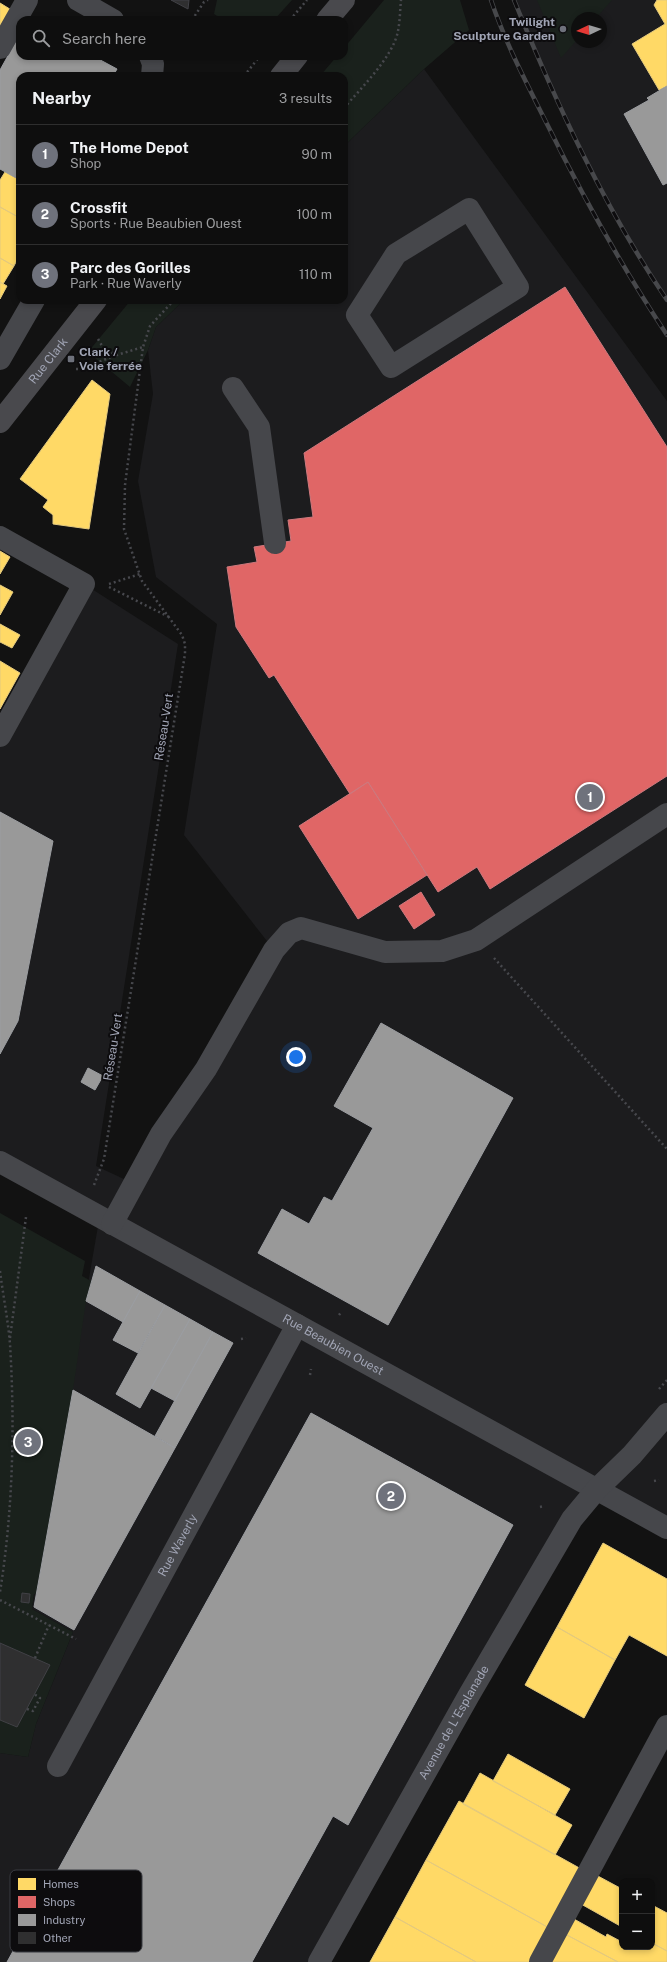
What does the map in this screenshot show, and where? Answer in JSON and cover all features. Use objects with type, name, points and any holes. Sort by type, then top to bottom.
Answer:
[{"type":"main road","points":[[330,16],[344,0]]},
{"type":"main road","points":[[284,72],[294,60]]},
{"type":"main road","name":"Rue Clark","points":[[0,422],[93,304]]},
{"type":"street","points":[[18,16],[27,0]]},
{"type":"street","points":[[78,0],[106,16]]},
{"type":"street","points":[[0,48],[16,20]]},
{"type":"street","points":[[469,209],[518,287],[391,367],[357,315],[396,254],[469,209]]},
{"type":"street","points":[[0,359],[32,304]]},
{"type":"street","points":[[233,388],[259,427],[276,543]]},
{"type":"street","points":[[0,537],[84,584],[0,736]]},
{"type":"street","points":[[112,1224],[161,1134],[206,1069],[274,950],[289,933],[301,928],[385,952],[442,951],[476,940],[667,814]]},
{"type":"street","name":"Rue Beaubien Ouest","points":[[0,1162],[667,1528]]},
{"type":"street","name":"Rue Waverly","points":[[58,1766],[297,1325]]},
{"type":"street","name":"Avenue de L'Esplanade","points":[[319,1962],[469,1694],[572,1519],[597,1489],[632,1455],[667,1414]]},
{"type":"street","points":[[540,1962],[667,1726]]},
{"type":"path","points":[[195,16],[204,2],[208,0]]},
{"type":"path","points":[[293,16],[307,0]]},
{"type":"path","points":[[348,103],[375,72],[388,54],[398,33],[401,0]]},
{"type":"path","points":[[247,72],[257,60]]},
{"type":"path","name":"Réseau-Vert","points":[[96,1180],[104,1159],[185,654],[185,644],[182,634],[142,581],[124,529],[125,485],[143,347],[150,326],[170,304]]},
{"type":"path","points":[[96,335],[104,349],[117,355]]},
{"type":"path","points":[[69,369],[81,369],[143,347]]},
{"type":"path","points":[[140,574],[106,585],[170,617]]},
{"type":"path","points":[[491,954],[667,1149]]},
{"type":"path","points":[[10,1342],[26,1217]]},
{"type":"path","points":[[0,1271],[10,1342],[13,1458],[6,1556],[0,1592]]},
{"type":"path","points":[[339,1315],[342,1311]]},
{"type":"path","points":[[241,1339],[246,1338]]},
{"type":"path","points":[[310,1370],[310,1375]]},
{"type":"path","points":[[654,1481],[659,1480]]},
{"type":"path","points":[[540,1507],[544,1506]]},
{"type":"path","points":[[0,1600],[76,1639]]},
{"type":"path","points":[[35,1658],[49,1625]]},
{"type":"path","points":[[27,1709],[34,1711],[40,1698],[34,1694]]},
{"type":"shaded area","points":[[217,0],[292,0],[278,16],[217,16],[214,14]]},
{"type":"shaded area","points":[[384,0],[460,0],[469,30],[424,69],[348,142],[348,72],[323,72],[334,60],[348,60],[348,43]]},
{"type":"shaded area","points":[[514,0],[667,0],[667,300],[613,210],[575,139],[535,51]]},
{"type":"shaded area","name":"Twilight Sculpture Garden","points":[[537,0],[612,0],[601,12],[571,12],[571,47],[561,58]]},
{"type":"shaded area","points":[[424,69],[667,401],[667,1528],[597,1489],[325,1962],[0,1962],[0,1753],[28,1757],[36,1724],[73,1632],[32,1609],[98,1226],[0,1163],[0,736],[84,584],[178,644],[96,1166],[126,1180],[274,950],[184,835],[217,624],[156,577],[138,481],[153,394],[148,350],[156,327],[180,304],[348,304],[348,142]]},
{"type":"shaded area","points":[[128,304],[180,304],[156,327],[148,350],[130,387],[88,352]]},
{"type":"shaded area","points":[[0,1213],[85,1261],[82,1276],[91,1281],[86,1301],[73,1390],[32,1609],[73,1632],[36,1724],[28,1757],[0,1753]]},
{"type":"building: Homes","points":[[657,0],[667,0],[667,86],[659,90],[632,44],[665,24],[654,5]]},
{"type":"building: Homes","points":[[0,3],[13,11],[0,34]]},
{"type":"building: Homes","points":[[5,172],[16,178],[16,216],[0,207],[0,180]]},
{"type":"building: Homes","points":[[0,207],[16,216],[16,262],[14,266],[0,258]]},
{"type":"building: Homes","points":[[0,258],[14,266],[3,284],[0,282]]},
{"type":"building: Homes","points":[[0,282],[7,286],[0,299]]},
{"type":"building: Homes","points":[[92,380],[110,394],[89,529],[53,524],[53,515],[43,507],[48,500],[20,479]]},
{"type":"building: Homes","points":[[0,551],[10,557],[0,574]]},
{"type":"building: Homes","points":[[0,585],[13,592],[0,615]]},
{"type":"building: Homes","points":[[0,624],[20,635],[12,648],[0,642]]},
{"type":"building: Homes","points":[[0,661],[20,673],[0,709]]},
{"type":"building: Homes","points":[[603,1543],[667,1579],[667,1656],[629,1635],[615,1660],[557,1627]]},
{"type":"building: Homes","points":[[557,1627],[615,1660],[584,1718],[525,1685]]},
{"type":"building: Homes","points":[[508,1754],[570,1789],[555,1815],[493,1781]]},
{"type":"building: Homes","points":[[480,1773],[572,1825],[555,1855],[463,1804]]},
{"type":"building: Homes","points":[[459,1801],[583,1870],[551,1929],[426,1860]]},
{"type":"building: Homes","points":[[426,1860],[551,1929],[532,1962],[476,1962],[395,1917]]},
{"type":"building: Homes","points":[[596,1875],[619,1887],[619,1925],[581,1904]]},
{"type":"building: Homes","points":[[655,1907],[667,1913],[667,1951],[655,1945]]},
{"type":"building: Homes","points":[[395,1917],[476,1962],[370,1962]]},
{"type":"building: Homes","points":[[574,1919],[606,1937],[607,1934],[619,1940],[619,1950],[655,1950],[655,1945],[667,1951],[667,1962],[618,1962],[565,1934]]},
{"type":"building: Homes","points":[[565,1934],[618,1962],[551,1962]]},
{"type":"building: Shops","points":[[565,287],[667,447],[667,776],[490,889],[477,867],[438,892],[368,782],[350,794],[274,675],[269,678],[236,627],[227,567],[257,562],[254,547],[291,541],[288,520],[313,517],[304,453]]},
{"type":"building: Shops","points":[[368,782],[427,875],[358,919],[299,826]]},
{"type":"building: Shops","points":[[421,892],[435,915],[414,929],[399,906]]},
{"type":"building: Industry","points":[[16,41],[16,60],[100,60],[117,69],[115,72],[16,72],[16,178],[0,169],[0,70]]},
{"type":"building: Industry","points":[[667,86],[667,183],[663,185],[624,114],[649,100],[647,98]]},
{"type":"building: Industry","points":[[0,812],[53,841],[18,1021],[0,1054]]},
{"type":"building: Industry","points":[[381,1023],[513,1098],[388,1325],[258,1253],[282,1209],[309,1224],[324,1197],[332,1201],[373,1128],[334,1106]]},
{"type":"building: Industry","points":[[88,1068],[103,1076],[95,1090],[81,1082]]},
{"type":"building: Industry","points":[[96,1266],[140,1291],[123,1322],[86,1301]]},
{"type":"building: Industry","points":[[140,1291],[165,1305],[138,1353],[113,1340]]},
{"type":"building: Industry","points":[[165,1305],[190,1319],[140,1408],[116,1394]]},
{"type":"building: Industry","points":[[190,1319],[213,1332],[175,1401],[151,1388]]},
{"type":"building: Industry","points":[[213,1332],[233,1343],[175,1448],[155,1436]]},
{"type":"building: Industry","points":[[73,1390],[175,1448],[74,1630],[34,1607]]},
{"type":"building: Industry","points":[[311,1413],[513,1525],[348,1825],[333,1816],[252,1962],[7,1962],[13,1952],[142,1952],[142,1870],[58,1870]]},
{"type":"building: Other","points":[[171,0],[189,0],[188,9]]},
{"type":"building: Other","points":[[22,1593],[30,1594],[29,1603],[21,1602]]},
{"type":"building: Other","points":[[0,1643],[50,1665],[17,1727],[0,1720]]},
{"type":"railway","points":[[491,0],[516,62],[574,177],[618,257],[667,335]]},
{"type":"railway","points":[[514,0],[564,116],[583,154],[622,228],[667,300]]},
{"type":"place","name":"Twilight Sculpture Garden","points":[[563,29]]},
{"type":"place","name":"Clark / Voie ferrée","points":[[71,359]]},
{"type":"place","name":"The Home Depot","points":[[590,797]]},
{"type":"place","name":"Parc des Gorilles","points":[[28,1442]]},
{"type":"place","name":"Crossfit","points":[[391,1496]]}]
